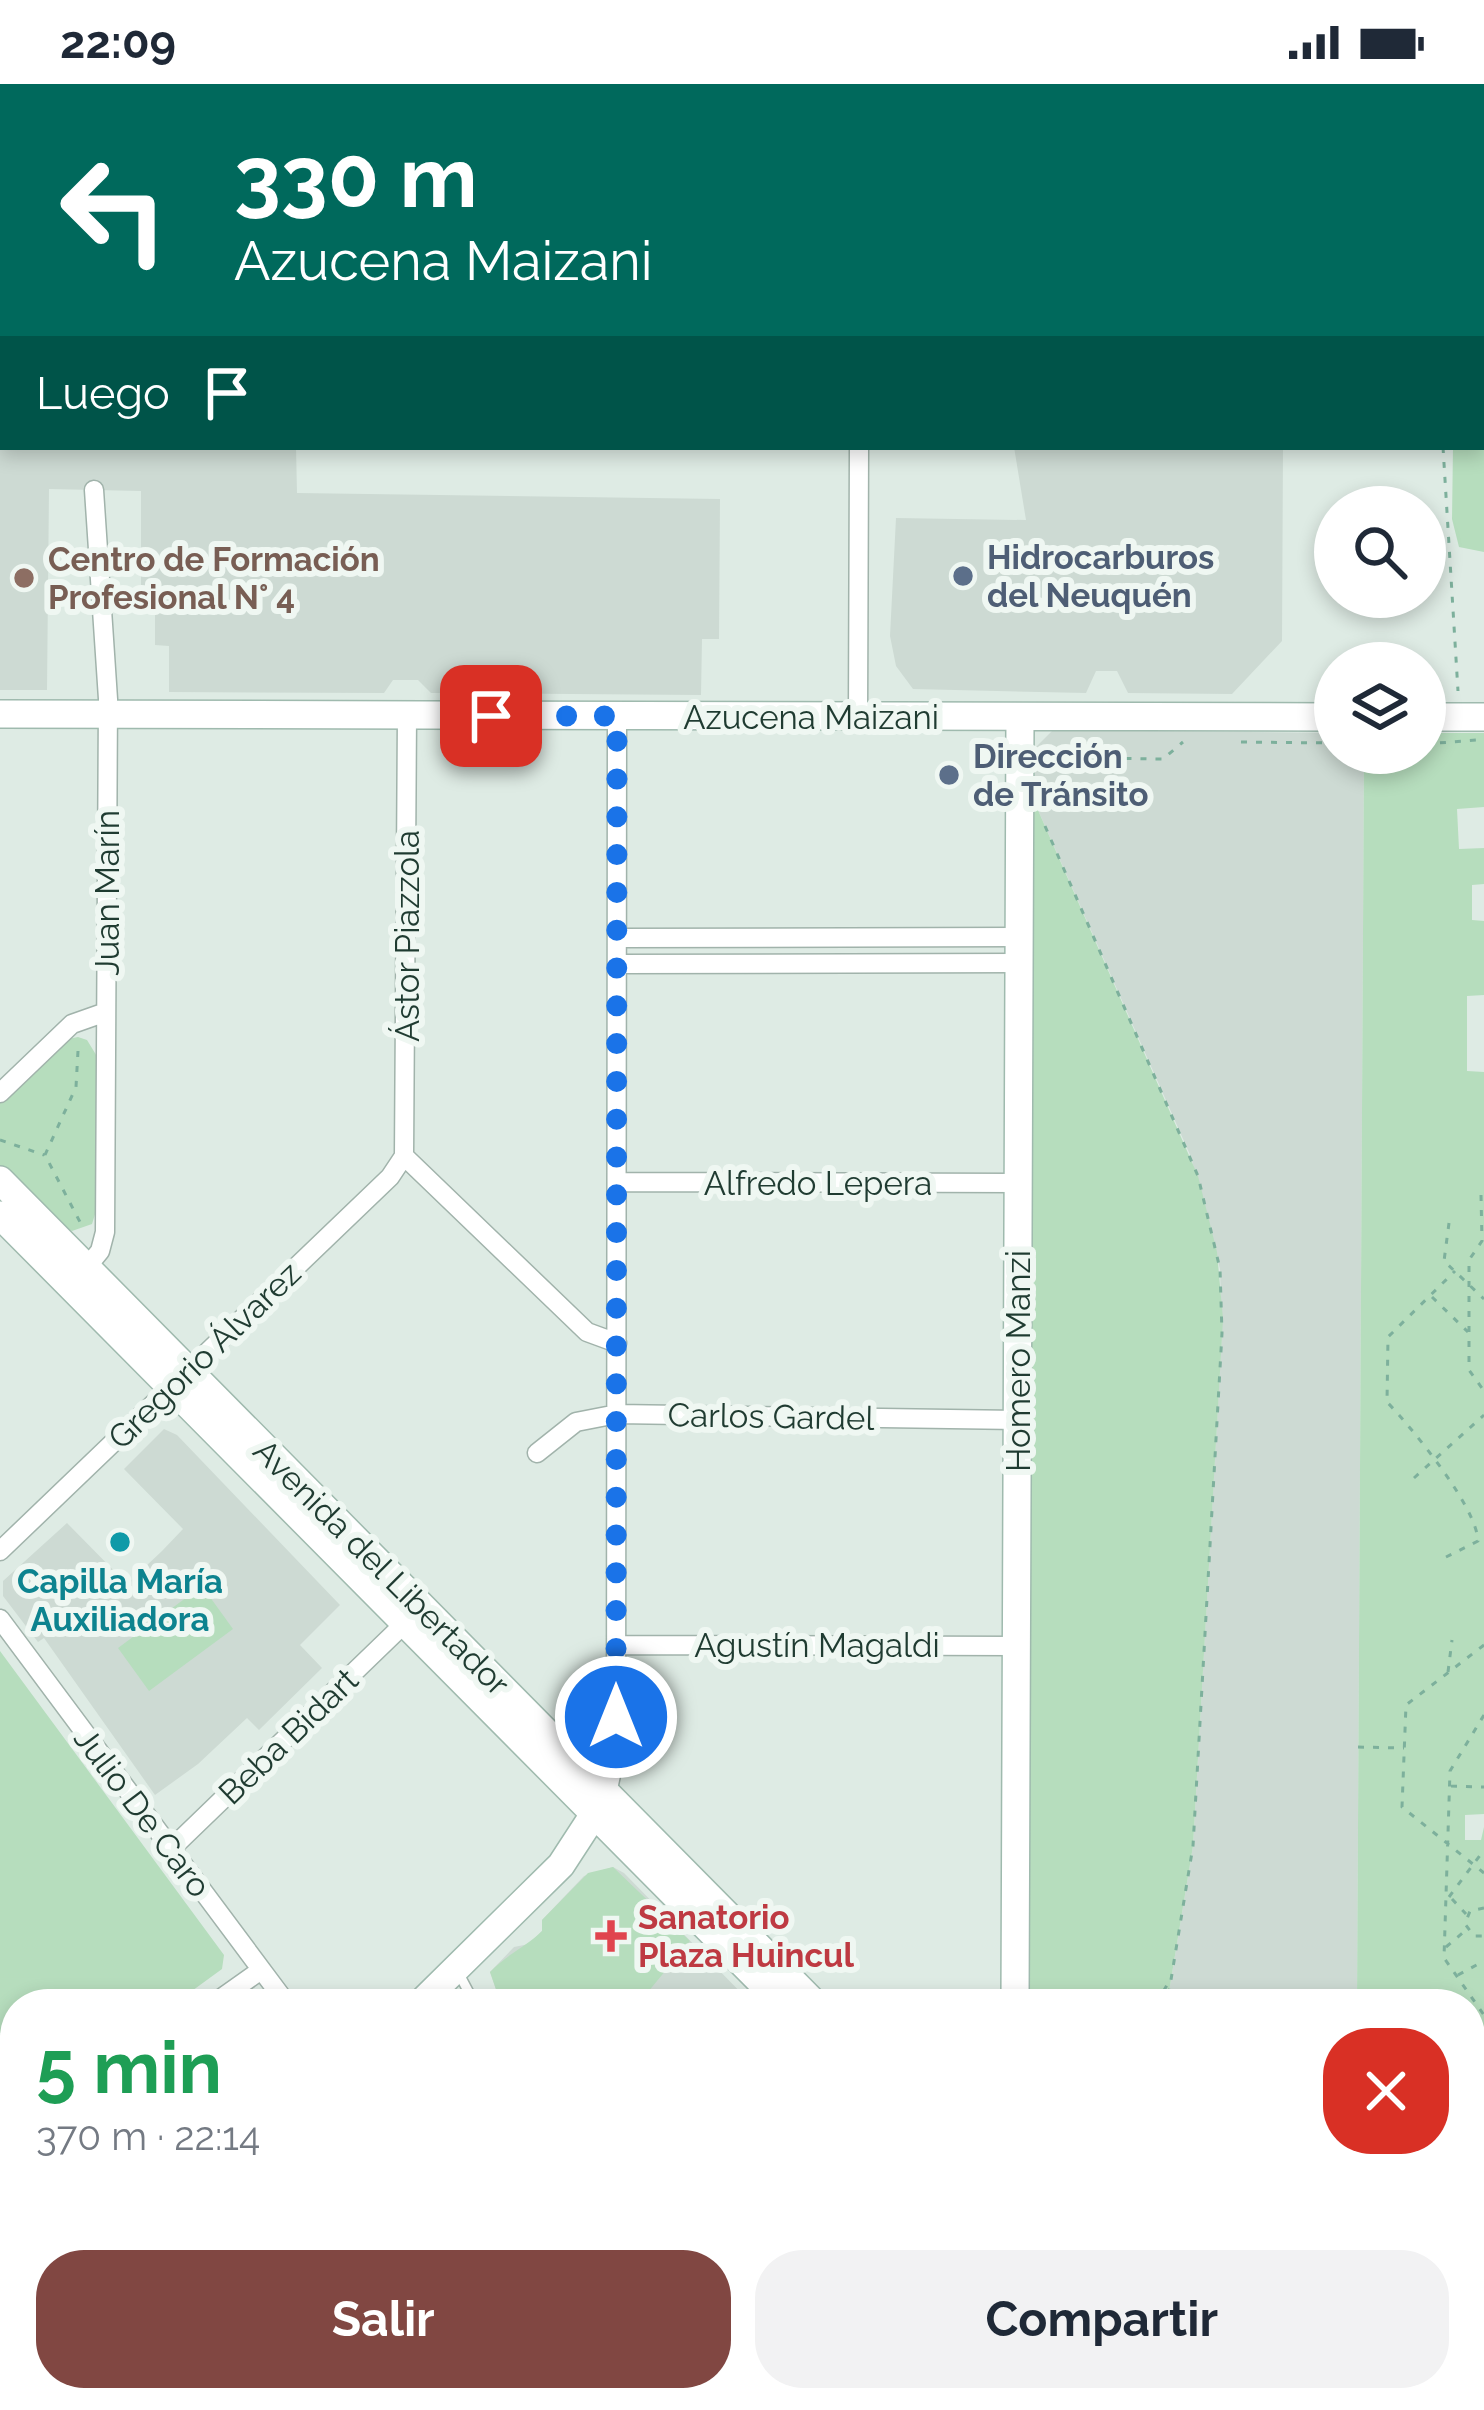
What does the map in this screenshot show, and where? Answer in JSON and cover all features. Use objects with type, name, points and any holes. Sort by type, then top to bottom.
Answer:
[{"type":"main road","name":"Azucena Maizani","points":[[0,714],[1314,717]]},
{"type":"main road","name":"Homero Manzi","points":[[1016,1989],[1020,718]]},
{"type":"main road","name":"Avenida del Libertador","points":[[0,1180],[79,1277],[601,1804],[769,1989]]},
{"type":"main road","name":"Avenida del Libertador","points":[[0,1215],[79,1277]]},
{"type":"main road","name":"Avenida del Libertador","points":[[180,1379],[405,1623],[799,1989]]},
{"type":"main road","points":[[435,1989],[568,1858],[601,1804]]},
{"type":"street","points":[[858,717],[859,450]]},
{"type":"street","name":"Juan Marín","points":[[79,1277],[100,1251],[105,1232],[108,714],[94,490]]},
{"type":"street","name":"Ástor Piazzola","points":[[404,1156],[406,716]]},
{"type":"street","points":[[601,1804],[616,1762],[617,716]]},
{"type":"street","points":[[617,938],[1019,950]]},
{"type":"street","points":[[617,964],[1019,950]]},
{"type":"street","points":[[0,1093],[72,1024],[106,1012]]},
{"type":"street","points":[[404,1156],[587,1332],[616,1343]]},
{"type":"street","name":"Gregorio Álvarez","points":[[0,1551],[390,1178],[404,1156]]},
{"type":"street","name":"Alfredo Lepera","points":[[617,1182],[1018,1184]]},
{"type":"street","name":"Carlos Gardel","points":[[537,1453],[577,1422],[616,1414],[1018,1420]]},
{"type":"street","name":"Julio De Caro","points":[[0,1619],[275,1989]]},
{"type":"street","name":"Beba Bidart","points":[[171,1849],[405,1623]]},
{"type":"street","name":"Agustín Magaldi","points":[[616,1645],[1017,1646]]},
{"type":"street","points":[[234,1989],[261,1970]]},
{"type":"lane","points":[[456,1969],[467,1989]]},
{"type":"path","points":[[1443,450],[1443,509],[1472,711]]},
{"type":"path","points":[[1446,744],[1472,745],[1484,737]]},
{"type":"path","points":[[1070,742],[1086,742],[1102,758],[1163,759],[1180,742],[1202,742]]},
{"type":"path","points":[[1225,742],[1314,743]]},
{"type":"path","points":[[1045,827],[1191,1157],[1220,1269],[1222,1333],[1193,1846],[1170,1989]]},
{"type":"path","points":[[66,1046],[89,1055]]},
{"type":"path","points":[[45,1155],[76,1087],[78,1051]]},
{"type":"path","points":[[0,1140],[45,1155],[80,1222]]},
{"type":"path","points":[[1481,1195],[1482,1241],[1468,1260],[1469,1370],[1484,1391]]},
{"type":"path","points":[[71,1226],[89,1217]]},
{"type":"path","points":[[1449,1223],[1442,1254],[1484,1298]]},
{"type":"path","points":[[1446,1557],[1478,1541],[1478,1523],[1425,1442],[1388,1402],[1388,1336],[1455,1271]]},
{"type":"path","points":[[1430,1295],[1469,1333]]},
{"type":"path","points":[[1414,1478],[1484,1415]]},
{"type":"path","points":[[1448,1673],[1452,1640]]},
{"type":"path","points":[[1484,1645],[1406,1705],[1402,1807],[1484,1873]]},
{"type":"path","points":[[1466,1989],[1444,1958],[1449,1786],[1450,1772],[1484,1715]]},
{"type":"path","points":[[1358,1748],[1405,1748]]},
{"type":"path","points":[[1449,1786],[1484,1787]]},
{"type":"path","points":[[1448,1895],[1484,1850]]},
{"type":"path","points":[[1448,1895],[1467,1915],[1467,1929]]},
{"type":"path","points":[[1467,1915],[1484,1908]]},
{"type":"path","points":[[1444,1948],[1467,1929]]},
{"type":"path","points":[[1467,1929],[1484,1936]]},
{"type":"path","points":[[1457,1976],[1484,1961]]},
{"type":"path","points":[[1165,1989],[1172,1978]]},
{"type":"shaded area","points":[[0,450],[296,450],[297,493],[720,499],[719,639],[702,639],[701,695],[431,693],[418,680],[393,680],[384,693],[169,692],[169,646],[155,645],[155,602],[141,601],[141,491],[49,489],[47,690],[0,690]]},
{"type":"shaded area","points":[[1014,450],[1283,450],[1282,641],[1232,694],[1128,693],[1117,671],[1096,671],[1086,693],[913,689],[896,666],[890,636],[896,518],[1026,520]]},
{"type":"shaded area","points":[[1053,730],[1314,733],[1314,774],[1364,774],[1357,1989],[1169,1989],[1193,1846],[1222,1333],[1220,1269],[1191,1157],[1034,801],[1036,747]]},
{"type":"shaded area","points":[[164,1429],[177,1435],[340,1605],[300,1645],[322,1668],[259,1730],[247,1718],[198,1764],[155,1795],[44,1638],[38,1642],[3,1596],[3,1581],[67,1523],[127,1584],[162,1551],[183,1529],[124,1469]]},
{"type":"shaded area","name":"Sanatorio Plaza Huincul","points":[[613,1867],[624,1873],[737,1989],[496,1989],[490,1972],[514,1947],[529,1944],[542,1931],[542,1920],[584,1876]]},
{"type":"green space","points":[[1453,450],[1484,450],[1484,552],[1459,547],[1452,519]]},
{"type":"green space","points":[[1446,733],[1484,733],[1484,807],[1457,809],[1459,849],[1484,848],[1484,884],[1472,885],[1472,920],[1484,921],[1484,995],[1467,996],[1467,1071],[1484,1072],[1484,1814],[1465,1815],[1465,1840],[1481,1840],[1484,1827],[1484,1989],[1357,1989],[1364,774],[1446,774]]},
{"type":"green space","points":[[1034,801],[1198,1176],[1217,1252],[1223,1319],[1193,1846],[1169,1989],[1028,1989]]},
{"type":"green space","points":[[63,1040],[87,1040],[98,1058],[97,1208],[92,1224],[72,1231],[57,1223],[0,1166],[0,1103]]},
{"type":"green space","points":[[202,1586],[233,1629],[149,1691],[118,1648]]},
{"type":"green space","points":[[0,1651],[224,1955],[222,1969],[195,1989],[0,1989]]},
{"type":"green space","name":"Sanatorio Plaza Huincul","points":[[613,1867],[690,1941],[650,1989],[496,1989],[490,1972],[542,1931],[542,1920],[588,1873]]},
{"type":"place","name":"Hidrocarburos del Neuquén","points":[[963,576]]},
{"type":"place","name":"Centro de Formación Profesional N° 4","points":[[24,578]]},
{"type":"place","name":"Dirección de Tránsito","points":[[949,775]]},
{"type":"place","name":"Capilla María Auxiliadora","points":[[120,1542]]},
{"type":"place","name":"Sanatorio Plaza Huincul","points":[[611,1936]]},
{"type":"route","points":[[491,716],[617,716],[616,1717]]}]
